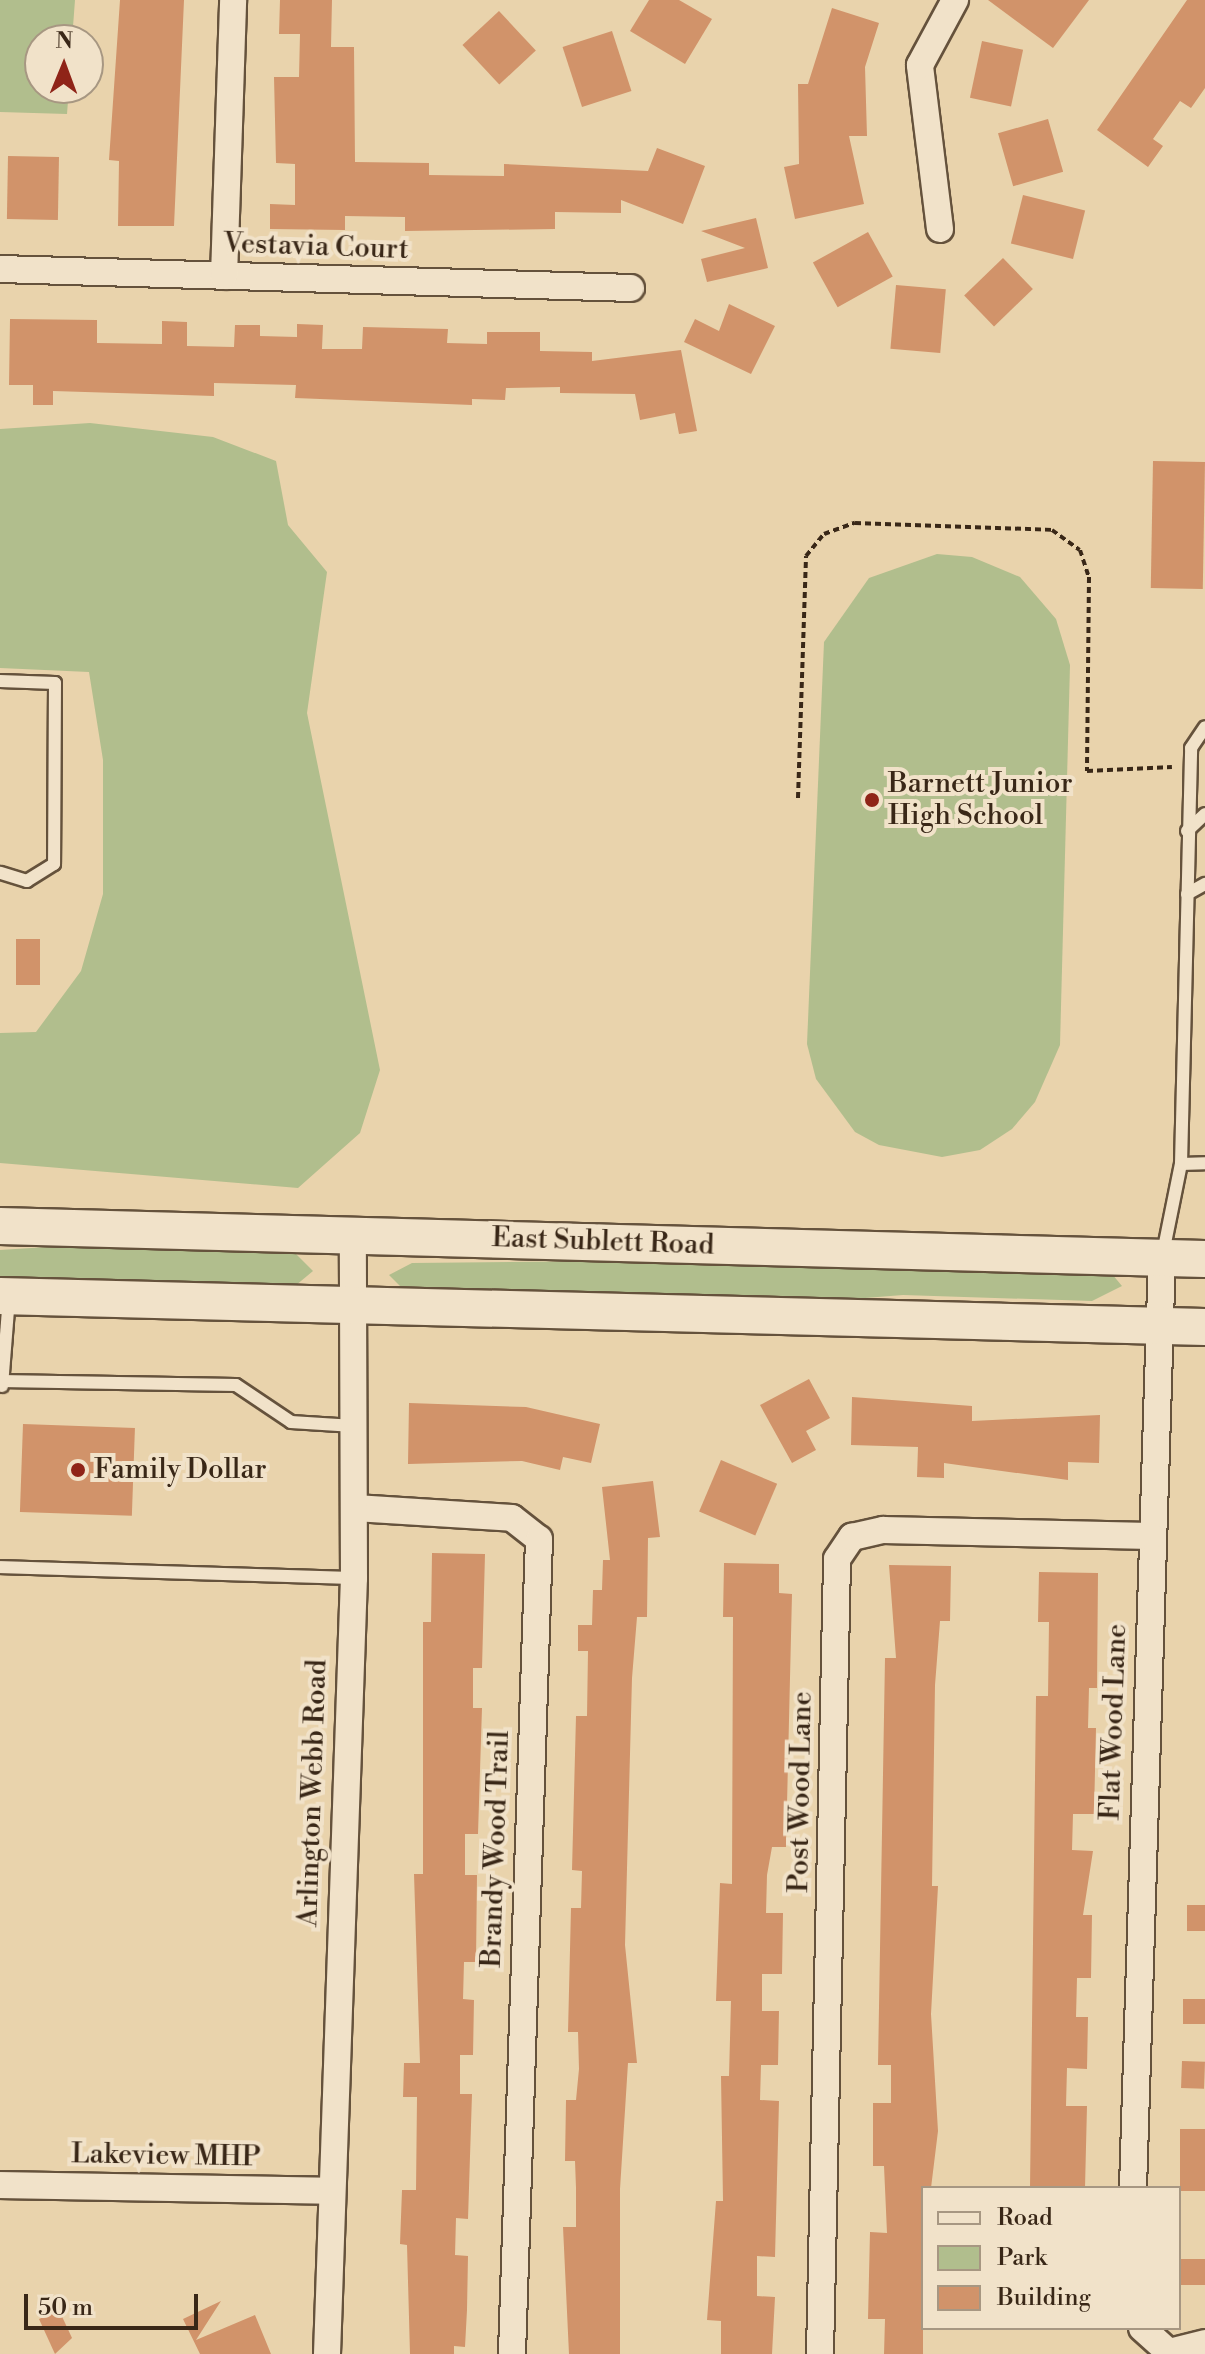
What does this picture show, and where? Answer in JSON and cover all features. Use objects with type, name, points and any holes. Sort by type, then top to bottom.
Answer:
[{"type":"main road","name":"East Sublett Road","points":[[0,1226],[1205,1259]]},
{"type":"main road","points":[[4,1296],[1205,1327]]},
{"type":"street","points":[[224,276],[233,0]]},
{"type":"street","points":[[940,229],[920,65],[955,0]]},
{"type":"street","name":"Vestavia Court","points":[[0,269],[631,288]]},
{"type":"street","name":"Arlington Webb Road","points":[[327,2354],[330,2191],[354,1578],[353,1235]]},
{"type":"street","name":"Flat Wood Lane","points":[[1133,2186],[1155,1326],[1162,1257]]},
{"type":"street","name":"Brandy Wood Trail","points":[[355,1508],[512,1518],[539,1539],[512,2354]]},
{"type":"street","name":"Post Wood Lane","points":[[820,2354],[837,1559],[852,1537],[883,1530],[1151,1536]]},
{"type":"street","name":"Lakeview MHP","points":[[0,2185],[330,2191]]},
{"type":"street","points":[[1143,2331],[1169,2352],[1205,2343]]},
{"type":"lane","points":[[0,681],[55,683],[54,864],[27,881],[0,873]]},
{"type":"lane","points":[[1162,1257],[1181,1164],[1190,763],[1205,727]]},
{"type":"lane","points":[[1187,831],[1205,814]]},
{"type":"lane","points":[[1187,894],[1205,884]]},
{"type":"lane","points":[[1181,1164],[1205,1163]]},
{"type":"lane","points":[[4,1296],[2,1384],[236,1385],[291,1422],[354,1426]]},
{"type":"lane","points":[[0,1567],[354,1578]]},
{"type":"path","points":[[798,798],[806,556],[824,534],[855,523],[1052,530],[1080,550],[1089,577],[1087,771],[1148,773],[1190,763]]},
{"type":"green space","points":[[0,0],[75,0],[73,24],[24,24],[24,104],[68,104],[67,114],[0,112]]},
{"type":"green space","points":[[90,423],[213,437],[276,461],[288,525],[327,572],[307,713],[380,1070],[360,1133],[298,1188],[0,1163],[0,1033],[36,1032],[81,971],[103,894],[103,760],[89,672],[0,668],[0,429]]},
{"type":"green space","points":[[937,554],[972,557],[1020,577],[1056,619],[1070,665],[1060,1045],[1035,1102],[1012,1129],[980,1150],[942,1157],[879,1145],[855,1132],[816,1079],[807,1044],[824,642],[869,578]]},
{"type":"green space","points":[[140,1241],[291,1249],[313,1271],[295,1286],[0,1283],[0,1250]]},
{"type":"green space","points":[[702,1260],[1112,1274],[1122,1286],[1092,1301],[903,1295],[802,1303],[407,1293],[389,1275],[412,1263]]},
{"type":"building","points":[[120,0],[184,0],[174,226],[118,226],[119,161],[109,160]]},
{"type":"building","points":[[280,0],[332,0],[331,47],[354,47],[355,162],[429,163],[429,175],[504,176],[504,164],[648,171],[657,148],[705,166],[683,224],[621,200],[621,213],[555,212],[555,229],[405,231],[405,217],[345,216],[345,230],[270,229],[270,204],[295,205],[295,164],[276,163],[274,77],[299,77],[300,34],[279,34]]},
{"type":"building","points":[[649,0],[679,0],[712,19],[685,64],[630,31]]},
{"type":"building","points":[[988,0],[1089,0],[1053,48]]},
{"type":"building","points":[[1187,0],[1205,0],[1205,88],[1191,108],[1180,101],[1153,139],[1163,146],[1148,167],[1097,130]]},
{"type":"building","points":[[832,8],[879,23],[865,67],[867,136],[849,136],[864,204],[795,219],[784,167],[799,164],[798,84],[808,84]]},
{"type":"building","points":[[499,11],[536,50],[499,85],[462,45]]},
{"type":"building","points":[[612,31],[631,91],[582,107],[563,47]]},
{"type":"building","points":[[982,41],[1023,50],[1011,106],[970,98]]},
{"type":"building","points":[[1048,119],[1063,172],[1013,186],[998,133]]},
{"type":"building","points":[[8,156],[59,157],[58,220],[7,219]]},
{"type":"building","points":[[1023,195],[1085,210],[1073,259],[1011,244]]},
{"type":"building","points":[[756,218],[768,268],[707,282],[701,259],[745,248],[701,231]]},
{"type":"building","points":[[868,232],[893,277],[838,307],[813,263]]},
{"type":"building","points":[[1003,258],[1033,289],[994,326],[964,296]]},
{"type":"building","points":[[896,285],[946,289],[940,353],[890,349]]},
{"type":"building","points":[[729,304],[775,326],[751,374],[684,342],[695,319],[719,331]]},
{"type":"building","points":[[10,319],[97,320],[97,343],[162,344],[162,321],[187,322],[187,346],[234,347],[235,325],[260,325],[260,336],[297,337],[297,324],[323,325],[322,349],[362,349],[363,327],[448,329],[447,343],[487,344],[487,332],[540,332],[540,351],[592,352],[592,361],[681,350],[697,431],[679,434],[675,413],[640,420],[635,394],[560,393],[560,387],[506,388],[505,400],[472,399],[472,405],[295,398],[296,385],[214,383],[214,396],[53,391],[53,405],[33,405],[33,385],[9,385]]},
{"type":"building","points":[[1153,461],[1205,462],[1203,589],[1151,588]]},
{"type":"building","points":[[16,939],[40,939],[40,985],[16,985]]},
{"type":"building","points":[[809,1379],[830,1418],[806,1431],[816,1450],[792,1463],[760,1405]]},
{"type":"building","points":[[852,1397],[972,1406],[972,1421],[1100,1415],[1099,1463],[1068,1462],[1068,1480],[944,1463],[944,1478],[917,1477],[918,1447],[851,1445]]},
{"type":"building","points":[[409,1403],[526,1407],[600,1424],[591,1463],[563,1457],[560,1470],[522,1461],[408,1464]]},
{"type":"building","name":"Family Dollar","points":[[23,1424],[135,1428],[132,1516],[20,1512]]},
{"type":"building","points":[[721,1460],[777,1484],[755,1535],[699,1512]]},
{"type":"building","points":[[653,1481],[660,1537],[648,1538],[647,1617],[637,1617],[632,1678],[625,1945],[637,2063],[628,2063],[620,2189],[620,2354],[569,2354],[563,2227],[576,2227],[576,2188],[575,2161],[565,2161],[566,2100],[576,2100],[579,2069],[578,2032],[568,2032],[571,1908],[581,1908],[582,1871],[572,1870],[576,1716],[587,1716],[588,1651],[578,1651],[578,1625],[592,1625],[593,1590],[602,1590],[603,1560],[610,1560],[602,1487]]},
{"type":"building","points":[[432,1553],[485,1554],[482,1668],[473,1668],[473,1708],[482,1708],[478,1834],[465,1834],[465,1875],[477,1875],[476,1962],[464,1962],[463,1999],[474,2000],[473,2055],[460,2055],[460,2094],[472,2094],[468,2219],[456,2218],[455,2255],[468,2256],[467,2310],[465,2347],[454,2346],[454,2354],[410,2354],[407,2245],[400,2244],[402,2190],[416,2190],[417,2097],[403,2097],[404,2063],[420,2063],[414,1874],[423,1874],[423,1622],[431,1622]]},
{"type":"building","points":[[724,1563],[779,1564],[779,1593],[792,1594],[786,1847],[772,1847],[767,1875],[766,1913],[783,1913],[782,1974],[762,1974],[762,2011],[779,2011],[778,2065],[761,2065],[760,2100],[779,2101],[775,2257],[757,2256],[757,2296],[775,2297],[772,2354],[721,2354],[721,2321],[707,2320],[716,2201],[723,2201],[721,2076],[729,2076],[731,2001],[716,2001],[720,1883],[732,1884],[733,1617],[723,1617]]},
{"type":"building","points":[[889,1565],[951,1566],[950,1621],[940,1621],[935,1685],[932,1886],[938,1886],[931,2014],[938,2131],[931,2186],[921,2186],[923,2354],[884,2354],[885,2319],[868,2319],[870,2232],[887,2233],[884,2166],[873,2166],[873,2103],[891,2103],[891,2065],[878,2065],[885,1658],[896,1658]]},
{"type":"building","points":[[1039,1572],[1098,1573],[1097,1688],[1089,1688],[1088,1728],[1096,1728],[1094,1814],[1073,1814],[1072,1850],[1093,1851],[1083,1915],[1092,1915],[1091,1978],[1077,1978],[1076,2017],[1088,2017],[1087,2069],[1067,2068],[1066,2106],[1087,2106],[1085,2186],[1030,2186],[1036,1696],[1048,1696],[1049,1622],[1038,1622]]},
{"type":"building","points":[[1187,1905],[1205,1905],[1205,1931],[1187,1931]]},
{"type":"building","points":[[1183,1999],[1205,1999],[1205,2024],[1183,2024]]},
{"type":"building","points":[[1182,2061],[1205,2062],[1204,2089],[1181,2088]]},
{"type":"building","points":[[1180,2129],[1205,2129],[1205,2191],[1181,2191]]},
{"type":"building","points":[[1181,2259],[1205,2259],[1205,2285],[1181,2285]]},
{"type":"building","points":[[221,2301],[196,2340],[255,2315],[271,2354],[200,2354],[183,2319]]},
{"type":"building","points":[[59,2310],[72,2338],[55,2354],[39,2319]]},
{"type":"place","name":"Barnett Junior High School","points":[[872,800]]},
{"type":"place","name":"Family Dollar","points":[[78,1470]]}]
